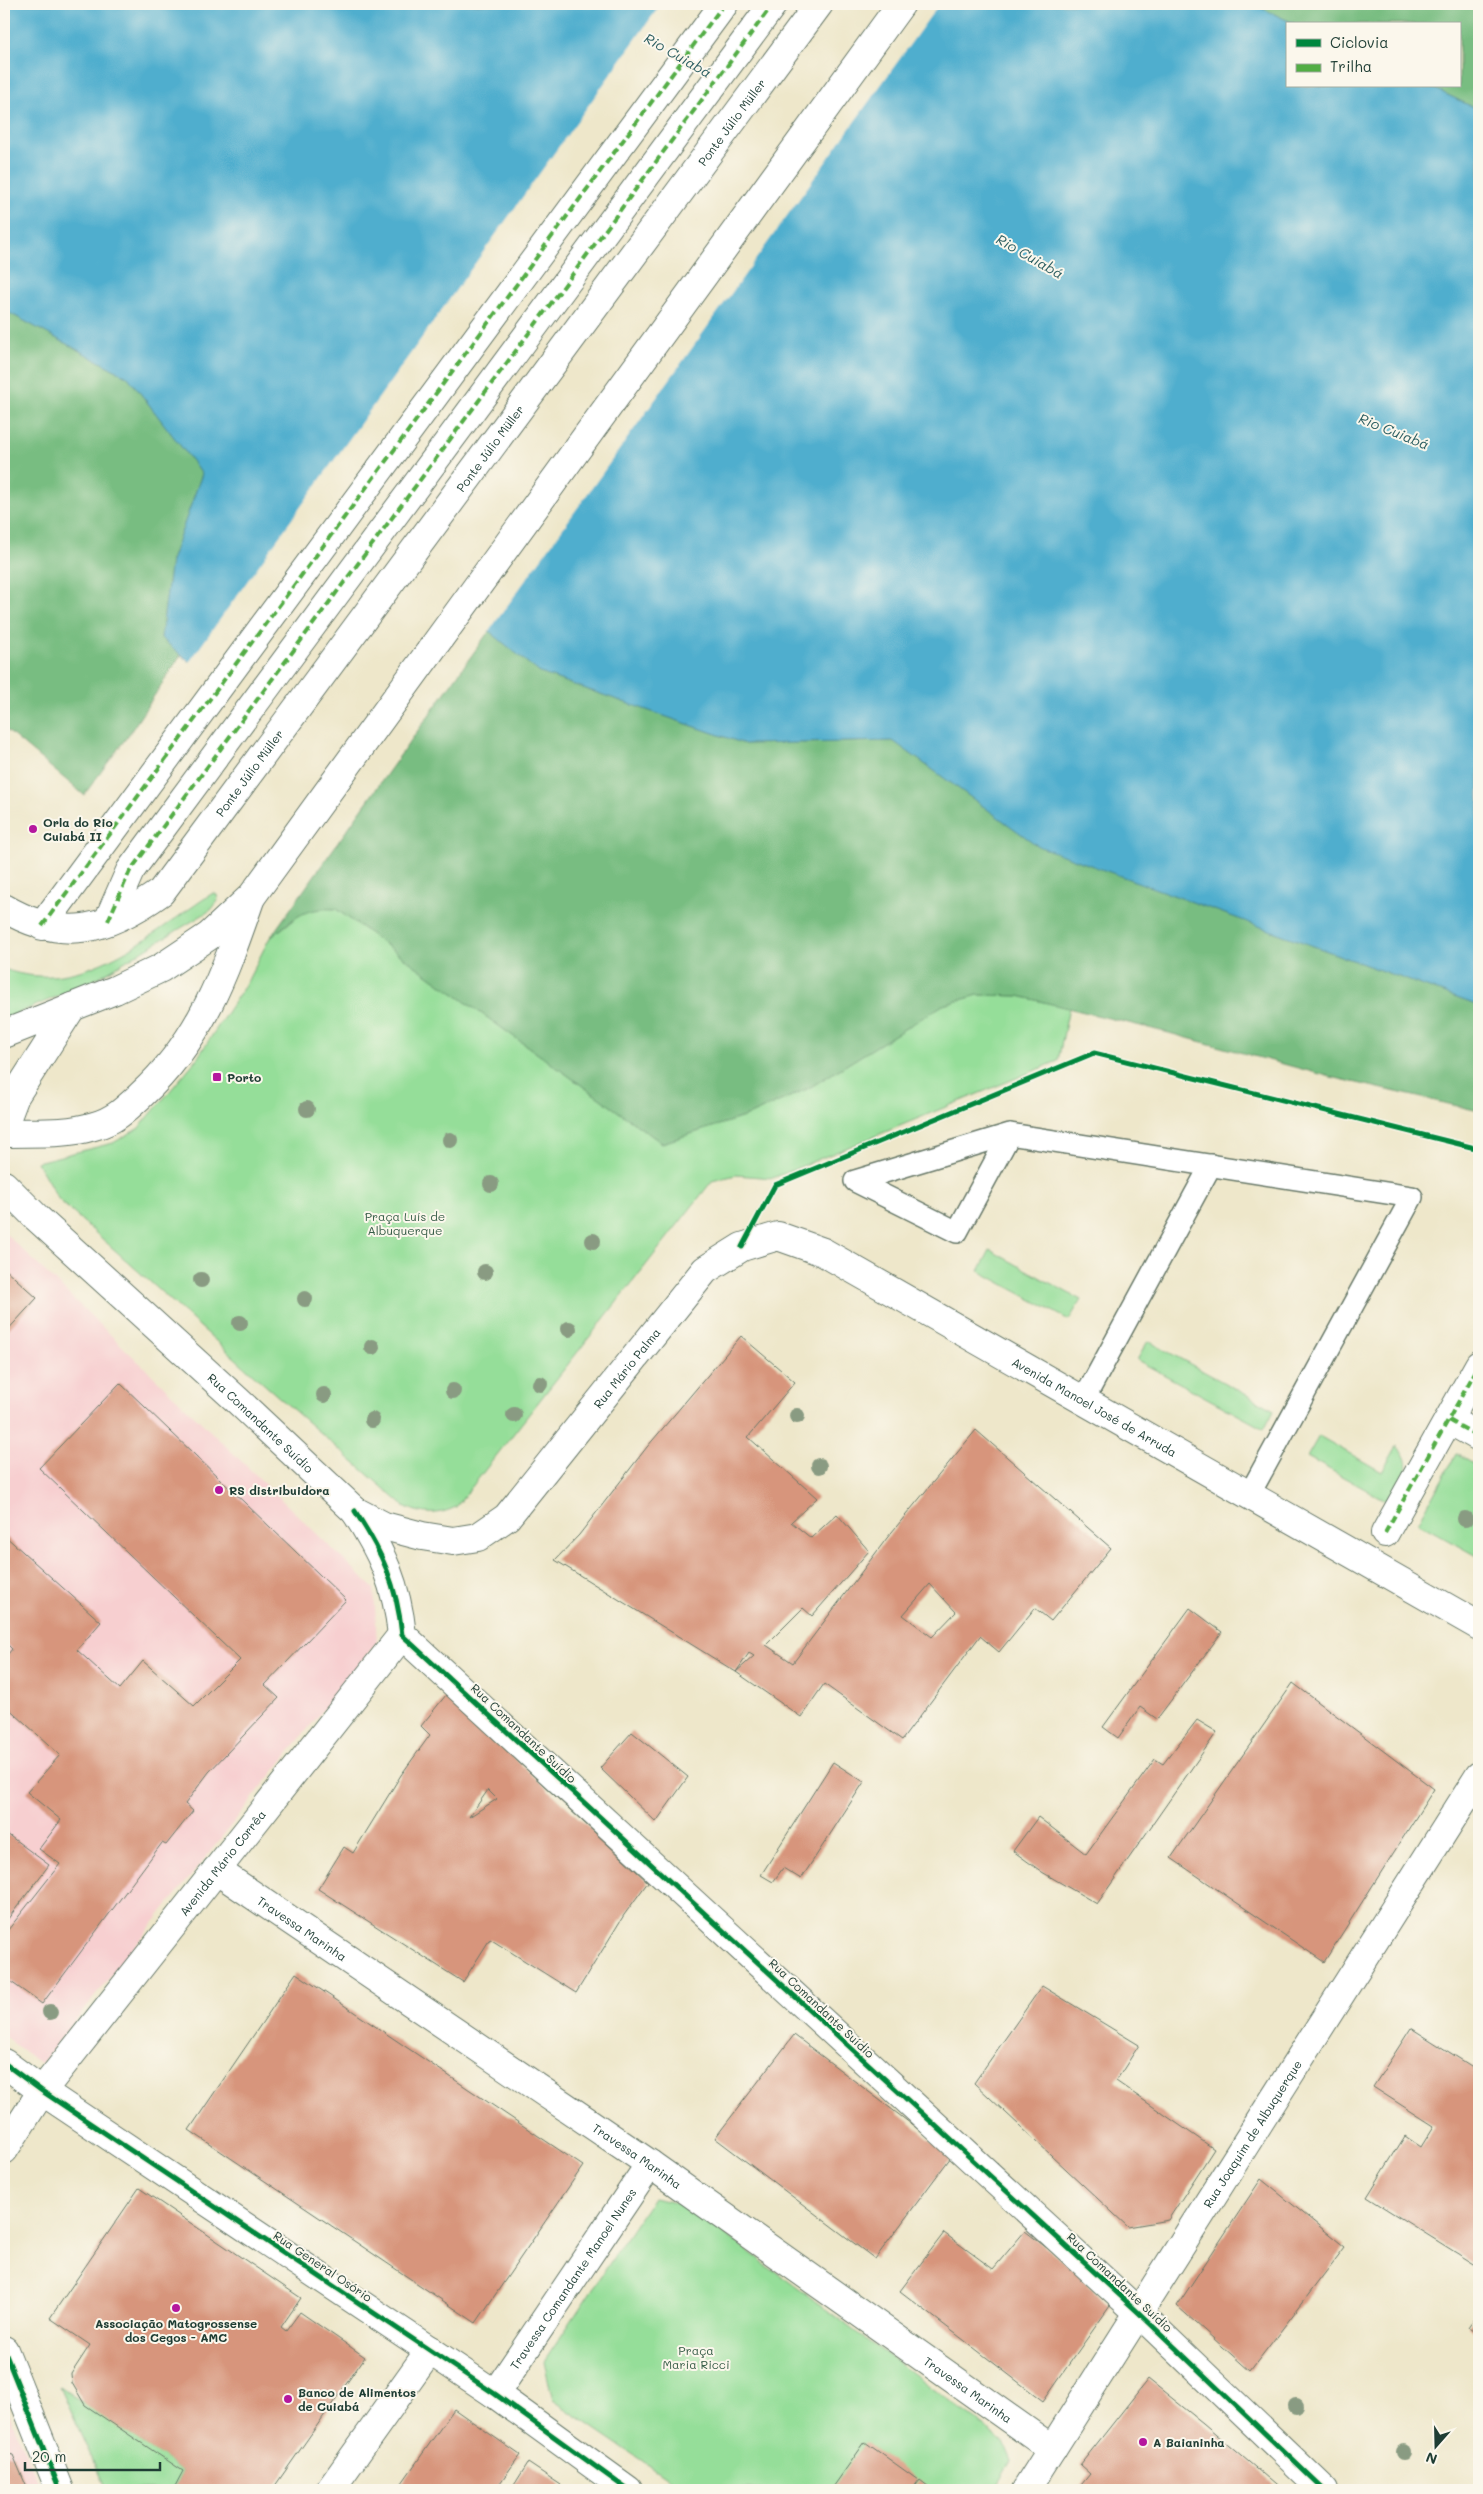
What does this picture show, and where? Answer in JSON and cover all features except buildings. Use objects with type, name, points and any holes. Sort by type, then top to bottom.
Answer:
[{"type":"street","points":[[42,926],[724,4]]},
{"type":"street","points":[[4,908],[42,926],[66,930],[91,927],[108,921],[130,870],[773,4]]},
{"type":"street","name":"Ponte Júlio Müller","points":[[108,921],[138,907],[161,892],[819,4]]},
{"type":"street","points":[[4,1034],[115,990],[162,968],[209,936],[252,896],[901,4]]},
{"type":"street","points":[[4,1133],[75,1131],[95,1126],[116,1118],[148,1089],[186,1046],[209,1006],[252,896]]},
{"type":"street","points":[[4,1124],[15,1096],[72,1007]]},
{"type":"street","name":"Rua Comandante Suídio","points":[[4,1184],[37,1218],[237,1400],[355,1511],[376,1543],[393,1582],[402,1635],[1139,2313],[1324,2490]]},
{"type":"street","name":"Avenida Manoel José de Arruda","points":[[705,1270],[742,1247],[778,1236],[823,1252],[1479,1626]]},
{"type":"street","name":"Rua Mário Palma","points":[[355,1511],[384,1526],[422,1536],[465,1541],[478,1537],[507,1517],[705,1270]]},
{"type":"street","points":[[1385,1533],[1479,1365]]},
{"type":"street","points":[[1449,1420],[1479,1438]]},
{"type":"street","name":"Avenida Mário Corrêa","points":[[4,2150],[42,2091],[402,1635]]},
{"type":"street","name":"Rua Joaquim de Albuquerque","points":[[1026,2490],[1479,1776]]},
{"type":"street","name":"Travessa Marinha","points":[[216,1870],[650,2164],[1052,2449]]},
{"type":"street","name":"Rua General Osório","points":[[4,2063],[42,2091],[495,2394],[628,2490]]},
{"type":"street","name":"Travessa Comandante Manoel Nunes","points":[[495,2394],[650,2164]]},
{"type":"street","points":[[4,2350],[12,2387],[60,2490]]},
{"type":"street","points":[[330,2490],[430,2350]]},
{"type":"lane","points":[[1010,1134],[957,1232],[854,1181],[1010,1134],[1412,1197],[1249,1495]]},
{"type":"lane","points":[[1083,1400],[1211,1165]]},
{"type":"shaded area","points":[[4,1232],[374,1589],[377,1642],[41,2064],[4,2036]]},
{"type":"shaded area","points":[[4,2406],[6,2407],[41,2490],[4,2490]]},
{"type":"green space","points":[[1253,4],[1479,4],[1479,110],[1433,88],[1460,88],[1460,22],[1291,22]]},
{"type":"green space","points":[[4,310],[128,377],[202,474],[171,561],[161,638],[181,655],[129,734],[84,795],[4,728]]},
{"type":"green space","points":[[489,631],[540,673],[745,744],[893,741],[1038,846],[1479,1006],[1479,1111],[1331,1077],[1169,1033],[1019,996],[978,995],[943,1005],[809,1088],[750,1115],[662,1143],[336,909],[306,912],[292,920],[269,939]]},
{"type":"green space","points":[[213,893],[217,895],[218,901],[211,910],[89,983],[4,1019],[4,969],[33,976],[61,975],[88,968],[115,957],[140,942]]},
{"type":"green space","name":"Praça Luís de Albuquerque","points":[[321,908],[336,909],[662,1143],[750,1115],[809,1088],[943,1005],[978,995],[1019,996],[1069,1008],[1058,1061],[773,1178],[736,1175],[712,1181],[456,1507],[442,1512],[423,1513],[404,1506],[265,1385],[59,1200],[37,1162],[113,1143],[139,1128],[196,1060],[247,982],[269,939],[303,912]]},
{"type":"green space","points":[[990,1250],[1081,1300],[1069,1320],[979,1271]]},
{"type":"green space","points":[[1148,1341],[1274,1410],[1264,1429],[1137,1360]]},
{"type":"green space","points":[[1319,1436],[1382,1472],[1397,1446],[1403,1453],[1407,1468],[1406,1475],[1392,1504],[1307,1457]]},
{"type":"green space","points":[[1456,1454],[1479,1467],[1479,1557],[1418,1523]]},
{"type":"green space","name":"Praça Maria Ricci","points":[[653,2198],[686,2205],[1002,2440],[1011,2461],[994,2490],[685,2490],[553,2400],[544,2362]]},
{"type":"green space","points":[[60,2387],[183,2471],[173,2490],[106,2490]]},
{"type":"water","name":"Rio Cuiabá","points":[[4,4],[1253,4],[1291,22],[1286,22],[1286,88],[1433,88],[1479,110],[1479,1006],[1038,846],[893,741],[745,744],[540,673],[489,631],[415,648],[211,680],[161,638],[171,561],[202,474],[128,377],[4,310]]},
{"type":"pier","points":[[661,4],[939,4],[487,634],[416,651],[338,693],[269,694],[210,682],[188,664]]},
{"type":"marked path","points":[[42,926],[724,4]]},
{"type":"marked path","points":[[108,921],[130,871],[773,4]]},
{"type":"marked path","points":[[1385,1533],[1479,1365]]},
{"type":"marked path","points":[[1449,1420],[1479,1437]]},
{"type":"cycle path","points":[[742,1247],[775,1185],[1094,1053],[1479,1149]]},
{"type":"cycle path","points":[[355,1511],[373,1541],[387,1570],[400,1617],[402,1635],[1139,2313],[1324,2490]]},
{"type":"cycle path","points":[[4,2063],[42,2091],[495,2394],[628,2490]]},
{"type":"cycle path","points":[[4,2350],[60,2490]]},
{"type":"place","name":"Orla do Rio Cuiabá II","points":[[33,829]]},
{"type":"place","name":"Porto","points":[[217,1077]]},
{"type":"place","name":"RS distribuidora","points":[[219,1490]]},
{"type":"place","name":"Associação Matogrossense dos Cegos - AMC","points":[[176,2308]]},
{"type":"place","name":"Banco de Alimentos de Cuiabá","points":[[288,2399]]},
{"type":"place","name":"A Baianinha","points":[[1143,2442]]}]
